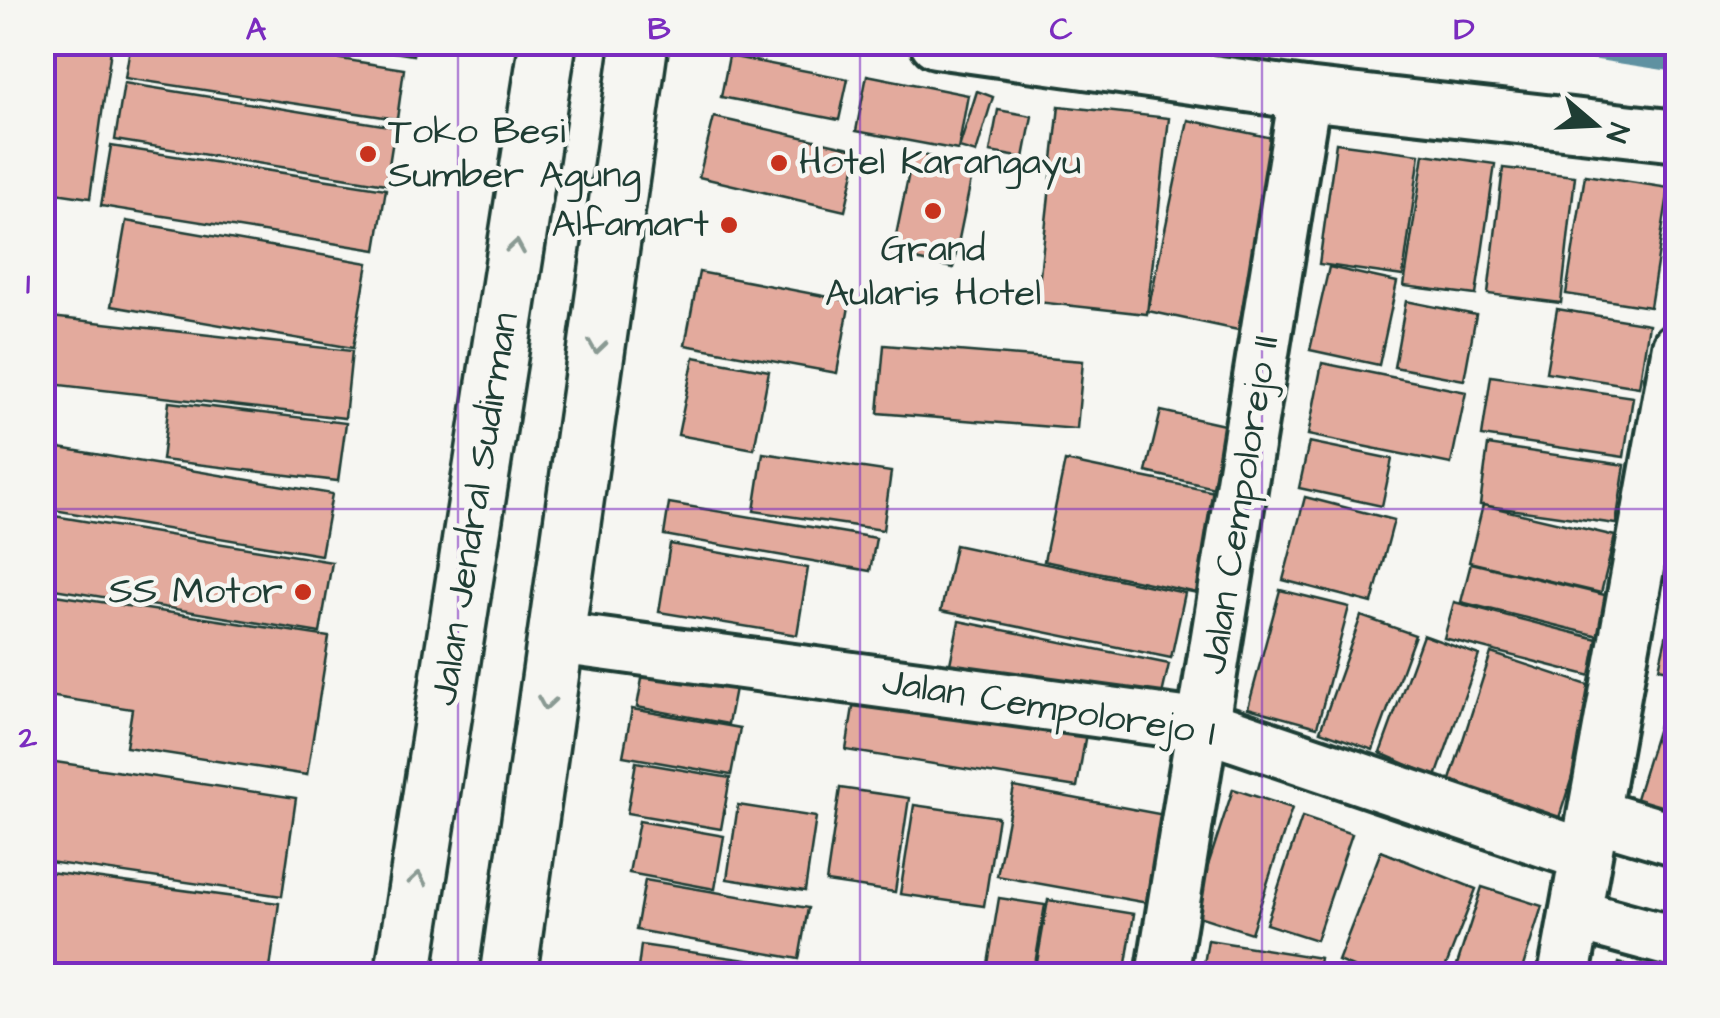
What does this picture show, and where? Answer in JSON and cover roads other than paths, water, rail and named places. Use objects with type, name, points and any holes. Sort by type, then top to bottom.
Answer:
[{"type":"highway","name":"Jalan Jendral Sudirman","points":[[403,976],[548,42]]},
{"type":"highway","points":[[508,976],[640,42]]},
{"type":"street","points":[[936,42],[1305,94],[1678,136]]},
{"type":"street","name":"Jalan Cempolorejo II","points":[[1162,976],[1206,726],[1305,94]]},
{"type":"street","points":[[1564,976],[1678,347]]},
{"type":"street","name":"Jalan Cempolorejo I","points":[[556,638],[1206,726],[1590,834],[1678,840]]},
{"type":"street","points":[[1575,915],[1678,943]]},
{"type":"waterway","points":[[1540,42],[1678,63]]},
{"type":"place","name":"Toko Besi Sumber Agung","points":[[368,154]]},
{"type":"place","name":"Hotel Karangayu","points":[[779,163]]},
{"type":"place","name":"Grand Aularis Hotel","points":[[933,211]]},
{"type":"place","name":"Alfamart","points":[[729,225]]},
{"type":"place","name":"SS Motor","points":[[303,592]]}]
